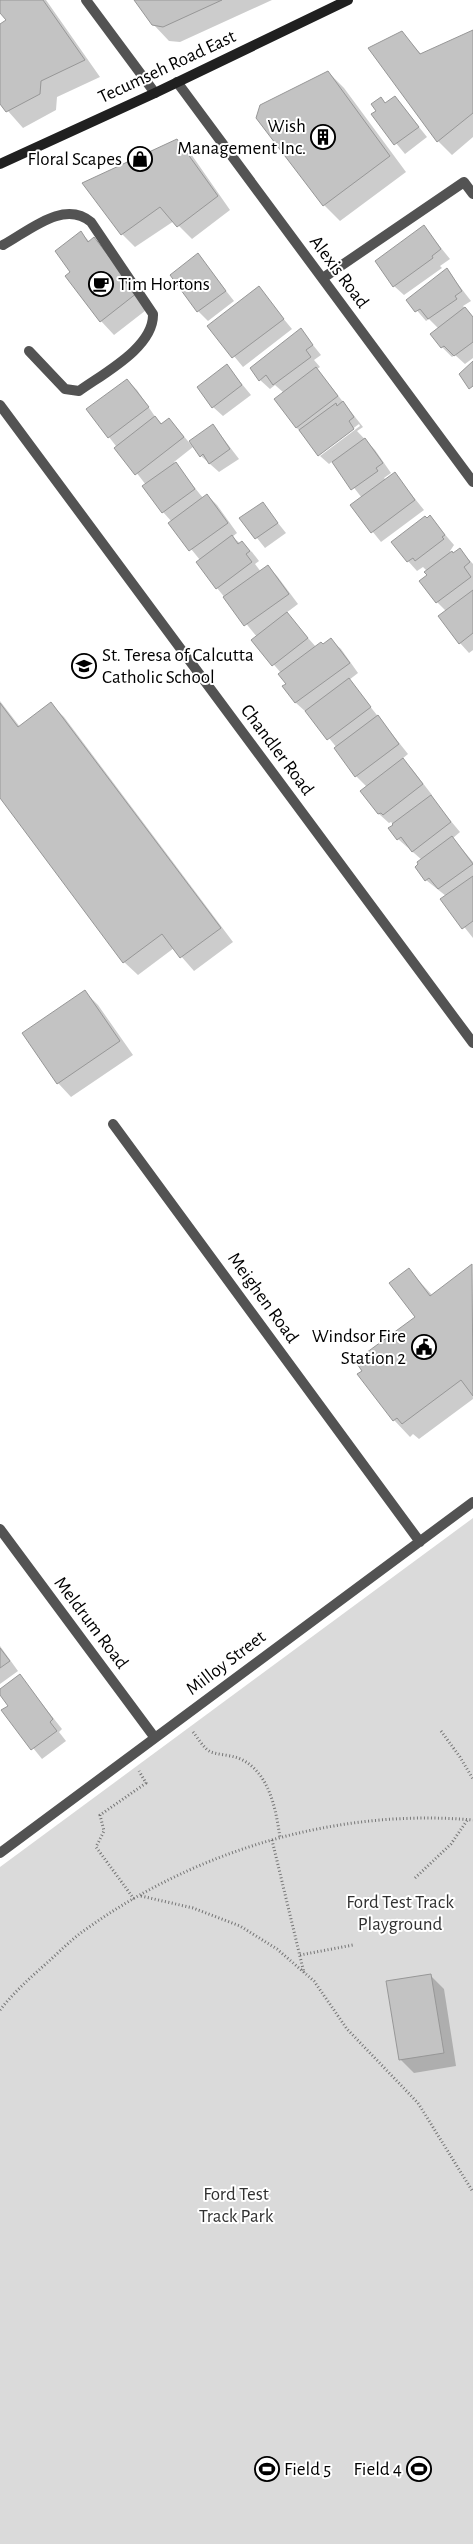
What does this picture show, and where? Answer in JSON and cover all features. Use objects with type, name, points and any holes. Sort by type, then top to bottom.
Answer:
[{"type":"main road","name":"Tecumseh Road East","points":[[0,164],[155,93],[348,0]]},
{"type":"street","points":[[86,0],[155,93]]},
{"type":"street","name":"Alexis Road","points":[[177,82],[473,482]]},
{"type":"street","points":[[323,278],[464,182],[473,194]]},
{"type":"street","points":[[3,245],[58,215],[75,213],[83,215],[91,222],[153,314],[153,325],[142,345],[79,391],[65,389],[29,351]]},
{"type":"street","name":"Chandler Road","points":[[0,405],[473,1043]]},
{"type":"street","name":"Meighen Road","points":[[113,1124],[420,1542]]},
{"type":"street","name":"Milloy Street","points":[[0,1853],[473,1502]]},
{"type":"street","name":"Meldrum Road","points":[[0,1529],[155,1738]]},
{"type":"path","points":[[192,1731],[210,1751],[240,1759],[254,1769],[268,1788],[276,1805],[280,1838]]},
{"type":"path","points":[[441,1731],[460,1756],[473,1779]]},
{"type":"path","points":[[134,1899],[96,1847],[104,1831],[100,1815],[146,1783],[139,1772]]},
{"type":"path","points":[[0,2010],[12,1994],[81,1932],[163,1882],[247,1846],[338,1824],[430,1816],[473,1820]]},
{"type":"path","points":[[415,1878],[451,1844],[468,1820]]},
{"type":"path","points":[[272,1840],[304,1973]]},
{"type":"path","points":[[140,1896],[193,1908],[240,1926],[277,1949],[314,1981],[347,2028],[418,2103],[473,2192]]},
{"type":"path","points":[[300,1955],[353,1945]]},
{"type":"green space","name":"Ford Test Track Park","points":[[473,1518],[473,2544],[0,2544],[0,1867]]},
{"type":"building","points":[[0,0],[43,0],[85,60],[41,81],[40,94],[6,112],[0,104],[0,24],[6,20],[0,13]]},
{"type":"building","points":[[134,0],[222,0],[163,27],[152,25]]},
{"type":"building","points":[[473,30],[473,113],[437,142],[368,48],[402,31],[420,54]]},
{"type":"building","name":"Wish Management Inc.","points":[[328,71],[390,156],[323,206],[256,118],[260,105]]},
{"type":"building","points":[[395,96],[419,127],[394,145],[371,114],[376,111],[371,104],[381,97],[385,103]]},
{"type":"building","points":[[177,139],[218,196],[177,227],[160,207],[121,235],[82,183]]},
{"type":"building","points":[[424,225],[441,249],[432,256],[433,258],[393,287],[375,261]]},
{"type":"building","name":"Tim Hortons","points":[[81,231],[88,242],[94,237],[137,293],[100,322],[65,276],[70,272],[55,251]]},
{"type":"building","points":[[198,253],[226,291],[197,312],[170,275]]},
{"type":"building","points":[[447,268],[462,291],[455,296],[457,299],[428,319],[420,309],[415,312],[406,300]]},
{"type":"building","points":[[259,286],[284,319],[232,358],[207,326]]},
{"type":"building","points":[[465,307],[473,317],[473,342],[454,356],[444,346],[441,348],[430,334]]},
{"type":"building","points":[[301,328],[313,345],[306,350],[311,357],[273,385],[266,375],[259,381],[250,368]]},
{"type":"building","points":[[473,361],[473,386],[469,389],[459,374]]},
{"type":"building","points":[[227,364],[242,385],[212,408],[197,387]]},
{"type":"building","points":[[316,367],[338,396],[296,428],[274,399]]},
{"type":"building","points":[[127,379],[149,407],[108,438],[86,409]]},
{"type":"building","points":[[343,401],[354,417],[349,421],[354,429],[318,456],[299,430],[336,403],[337,406]]},
{"type":"building","points":[[155,416],[161,424],[169,418],[184,437],[135,475],[114,448]]},
{"type":"building","points":[[213,424],[230,449],[209,464],[203,454],[200,457],[189,441]]},
{"type":"building","points":[[365,438],[383,463],[376,468],[378,471],[351,490],[332,462]]},
{"type":"building","points":[[176,462],[195,489],[162,513],[142,486]]},
{"type":"building","points":[[395,472],[415,500],[371,533],[350,505]]},
{"type":"building","points":[[207,494],[228,523],[189,551],[168,523]]},
{"type":"building","points":[[263,502],[278,523],[255,539],[239,518]]},
{"type":"building","points":[[430,515],[445,535],[442,537],[444,539],[415,561],[413,558],[407,562],[391,542],[425,516],[427,518]]},
{"type":"building","points":[[232,535],[238,544],[242,541],[250,551],[246,554],[252,562],[216,589],[196,562]]},
{"type":"building","points":[[460,548],[470,562],[464,567],[471,577],[436,603],[419,581],[427,575],[424,572],[452,551],[453,553]]},
{"type":"building","points":[[268,565],[289,594],[244,626],[223,597]]},
{"type":"building","points":[[473,590],[473,633],[459,644],[438,616]]},
{"type":"building","points":[[287,612],[308,638],[272,666],[251,640]]},
{"type":"building","points":[[331,638],[350,663],[295,703],[282,686],[286,684],[278,674],[321,642],[323,644]]},
{"type":"building","points":[[349,678],[371,707],[327,740],[305,711]]},
{"type":"building","points":[[51,702],[221,928],[180,958],[162,934],[123,963],[0,798],[0,703],[18,727]]},
{"type":"building","points":[[378,715],[399,744],[355,777],[334,748]]},
{"type":"building","points":[[403,758],[423,784],[383,815],[381,813],[378,814],[360,791]]},
{"type":"building","points":[[431,795],[451,822],[412,852],[401,837],[397,840],[388,828]]},
{"type":"building","points":[[452,836],[473,864],[438,889],[429,878],[425,881],[415,867],[418,864],[417,862]]},
{"type":"building","points":[[473,876],[473,921],[462,929],[440,899]]},
{"type":"building","points":[[85,990],[120,1041],[57,1084],[22,1033]]},
{"type":"building","name":"Windsor Fire Station 2","points":[[472,1264],[473,1396],[461,1380],[402,1424],[397,1418],[393,1421],[357,1374],[362,1371],[355,1361],[415,1317],[389,1283],[409,1268],[430,1296]]},
{"type":"building","points":[[0,1648],[10,1661],[0,1668]]},
{"type":"building","points":[[20,1674],[53,1719],[50,1722],[57,1731],[31,1750],[1,1710],[8,1706],[0,1695],[0,1689]]},
{"type":"building","points":[[431,1974],[444,2053],[399,2060],[386,1981]]},
{"type":"place","name":"Wish Management Inc.","points":[[323,137]]},
{"type":"place","name":"Floral Scapes","points":[[140,159]]},
{"type":"place","name":"Tim Hortons","points":[[101,284]]},
{"type":"place","name":"St. Teresa of Calcutta Catholic School","points":[[84,666]]},
{"type":"place","name":"Windsor Fire Station 2","points":[[424,1347]]},
{"type":"place","name":"Field 5","points":[[267,2469]]},
{"type":"place","name":"Field 4","points":[[419,2469]]},
{"type":"park label","name":"Ford Test Track Playground","points":[[400,1913]]}]
